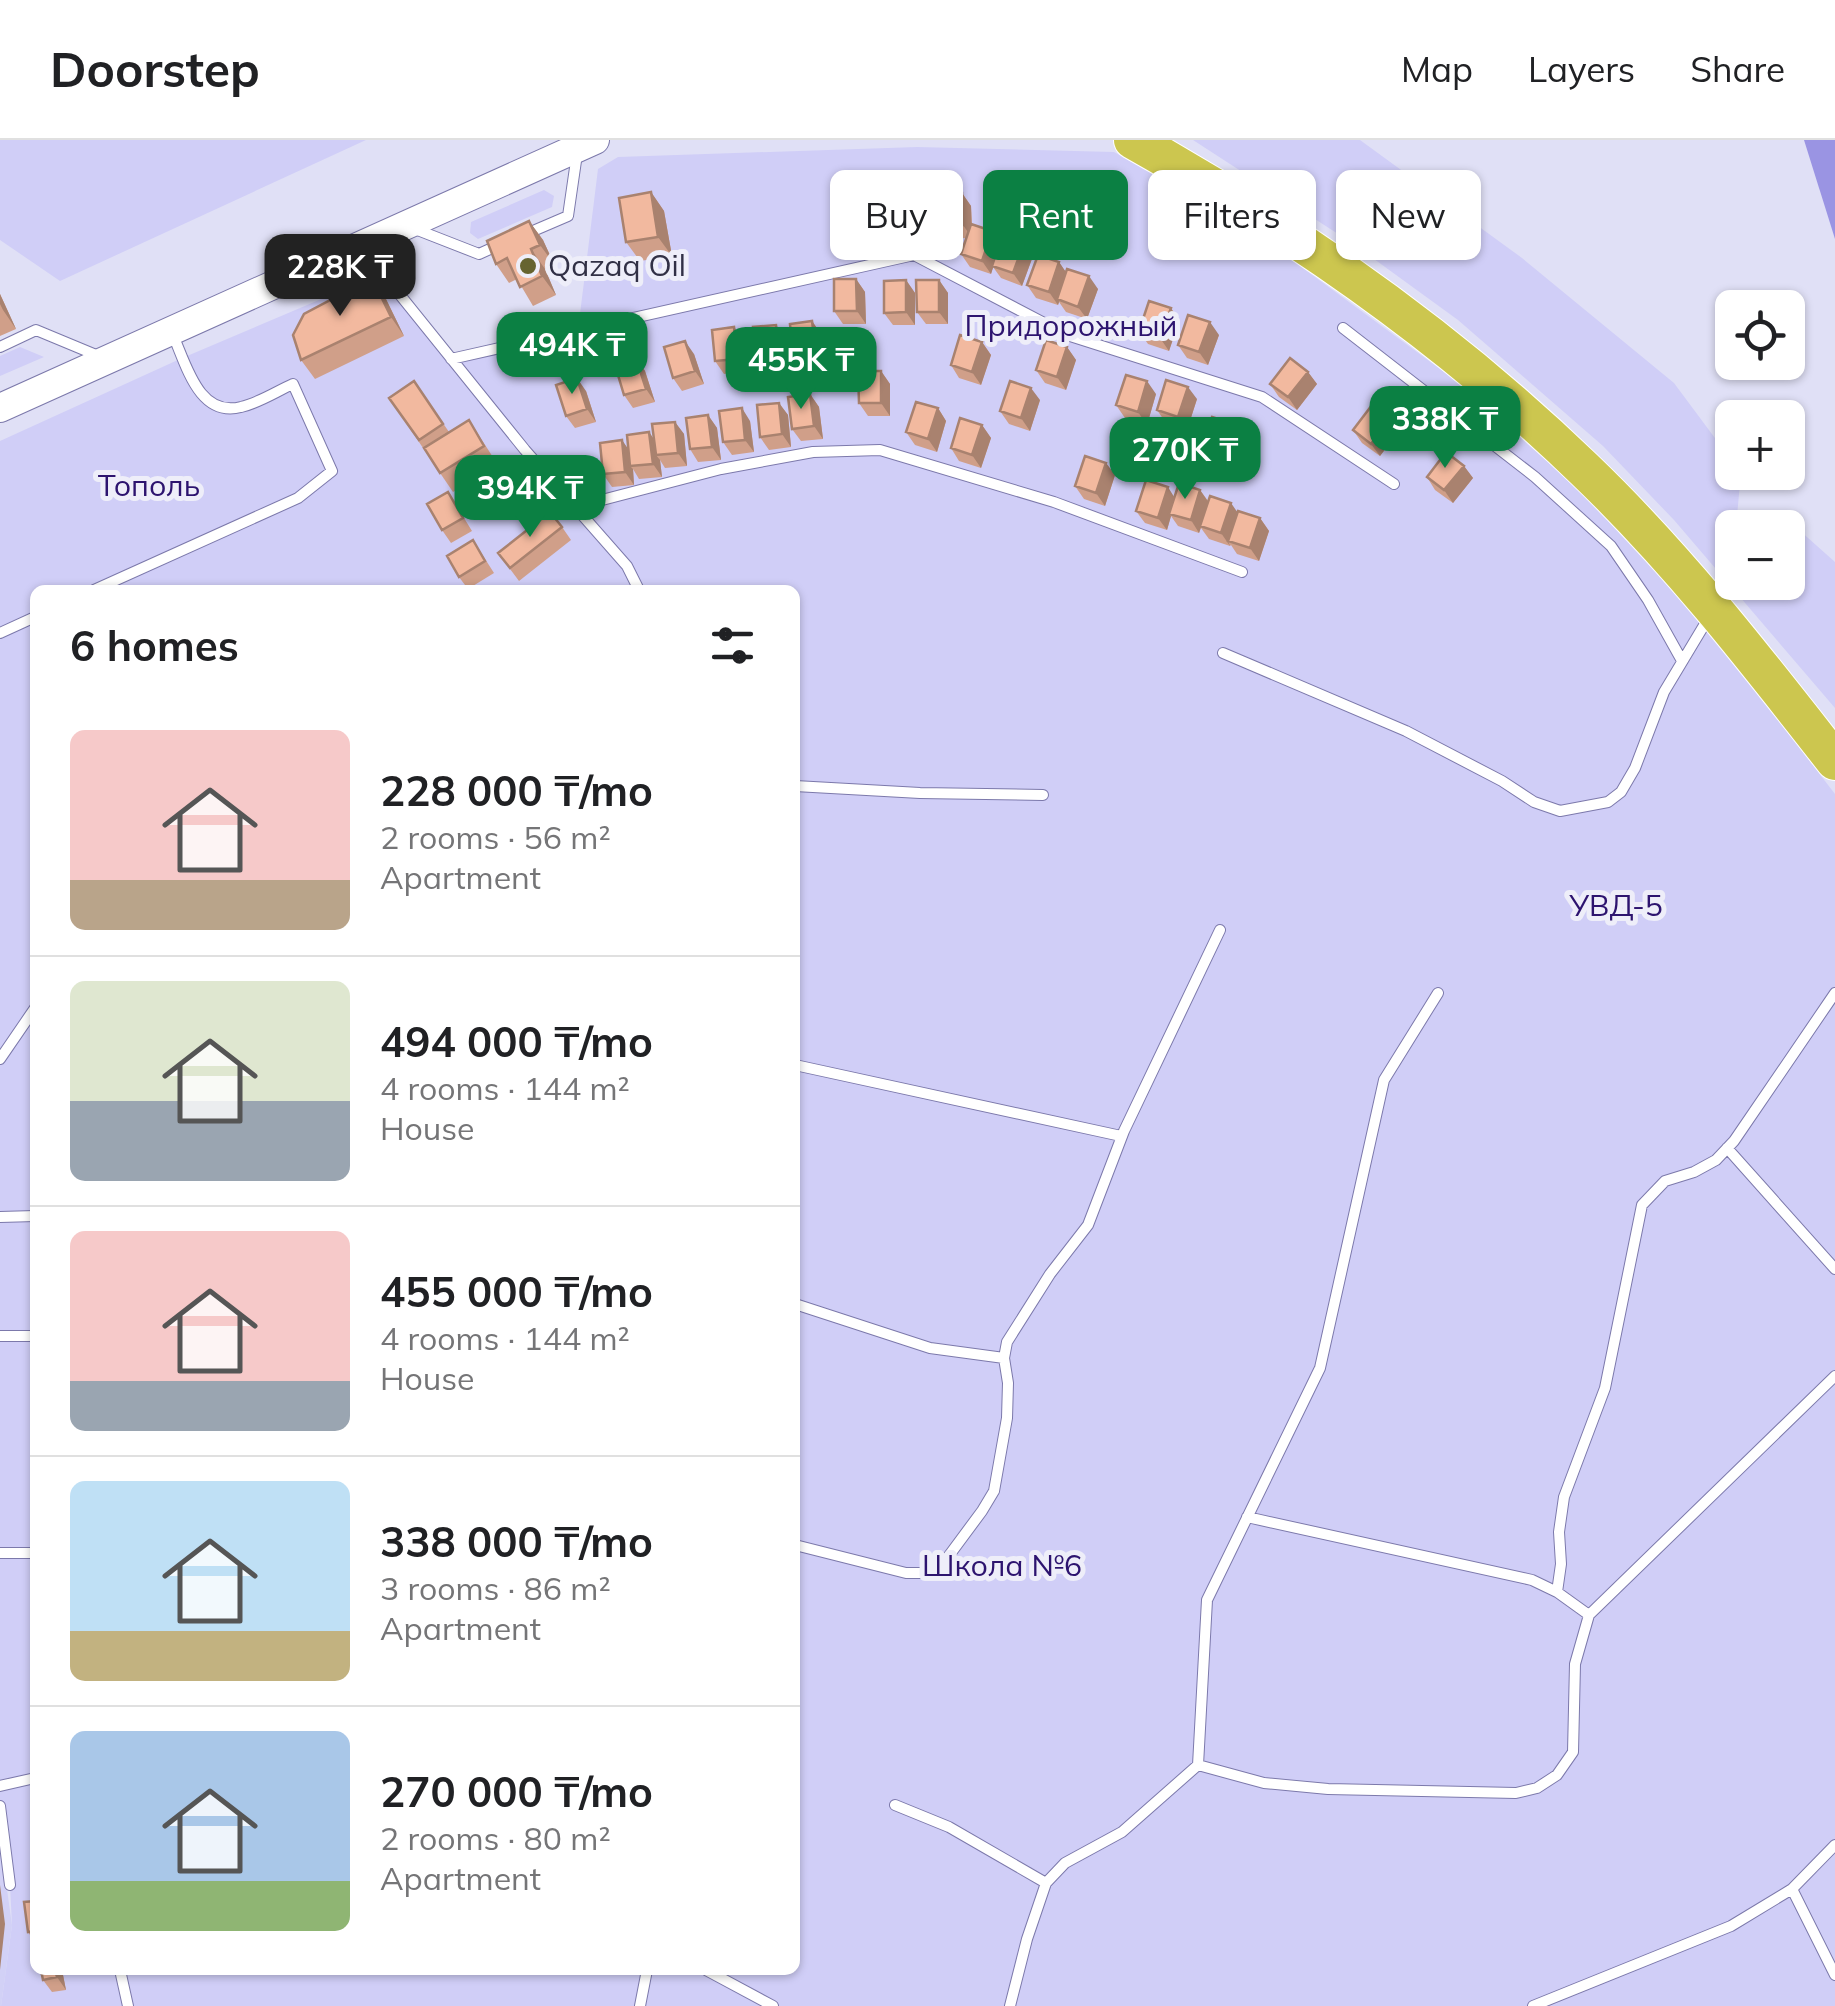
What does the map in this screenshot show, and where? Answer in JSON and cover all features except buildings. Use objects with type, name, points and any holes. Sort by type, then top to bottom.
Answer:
[{"type":"highway","points":[[1132,140],[1304,245],[1463,362],[1584,469],[1714,608],[1835,761]]},
{"type":"main road","points":[[0,408],[587,144]]},
{"type":"lane","points":[[405,224],[479,254],[568,216],[587,144]]},
{"type":"lane","points":[[359,245],[627,566],[636,585]]},
{"type":"lane","points":[[452,359],[914,255],[1068,335],[1262,397],[1394,484]]},
{"type":"lane","points":[[1343,328],[1536,478],[1611,546],[1681,658]]},
{"type":"lane","points":[[0,347],[36,330],[106,360]]},
{"type":"lane","points":[[105,585],[298,498],[332,472],[293,384],[241,407],[218,408],[202,398],[170,330]]},
{"type":"lane","points":[[575,507],[721,470],[795,456],[848,449],[880,450],[1054,502],[1242,572]]},
{"type":"lane","points":[[1223,653],[1406,732],[1502,781],[1534,802],[1560,811],[1608,802],[1621,792],[1681,658],[1714,608]]},
{"type":"lane","points":[[0,633],[30,619]]},
{"type":"lane","points":[[800,786],[920,794],[1043,795]]},
{"type":"lane","points":[[800,1546],[906,1573],[930,1573],[942,1565],[994,1491],[1007,1418],[1007,1342],[1050,1274],[1088,1225],[1122,1136],[1220,930]]},
{"type":"lane","points":[[1010,2006],[1046,1883],[1065,1863],[1122,1832],[1198,1764],[1207,1600],[1320,1368],[1384,1080],[1438,993]]},
{"type":"lane","points":[[1557,1592],[1564,1496],[1605,1388],[1642,1205],[1666,1181],[1694,1172],[1716,1160],[1727,1148],[1835,993]]},
{"type":"lane","points":[[0,1059],[30,1015]]},
{"type":"lane","points":[[800,1065],[1122,1136]]},
{"type":"lane","points":[[1727,1148],[1835,1269]]},
{"type":"lane","points":[[0,1217],[30,1216]]},
{"type":"lane","points":[[800,1306],[930,1348],[1004,1358]]},
{"type":"lane","points":[[0,1336],[30,1336]]},
{"type":"lane","points":[[1198,1764],[1264,1783],[1328,1790],[1516,1793],[1536,1788],[1557,1775],[1573,1752],[1575,1664],[1589,1616],[1835,1376]]},
{"type":"lane","points":[[1248,1517],[1532,1580],[1557,1592],[1589,1616]]},
{"type":"lane","points":[[0,1554],[30,1553]]},
{"type":"lane","points":[[0,1786],[30,1779]]},
{"type":"lane","points":[[895,1805],[948,1827],[1046,1883]]},
{"type":"lane","points":[[0,1806],[10,1885]]},
{"type":"lane","points":[[1537,2005],[1731,1926],[1792,1889],[1835,1845]]},
{"type":"lane","points":[[1792,1889],[1835,1975]]},
{"type":"lane","points":[[121,1975],[128,2006]]},
{"type":"lane","points":[[640,2006],[646,1975]]},
{"type":"lane","points":[[715,1975],[773,2006]]},
{"type":"shaded area","points":[[1804,140],[1835,140],[1835,239]]},
{"type":"shaded area","points":[[0,1839],[12,1925],[1,2006],[0,2006]]},
{"type":"green space","points":[[0,140],[366,140],[60,281],[0,240]]},
{"type":"green space","points":[[1193,140],[1360,140],[1401,170],[1336,170],[1336,233],[1316,220],[1316,170],[1239,170]]},
{"type":"green space","points":[[917,147],[1114,152],[1148,171],[1148,260],[1291,260],[1455,380],[1576,487],[1704,624],[1835,794],[1835,2006],[1,2006],[12,1925],[0,1806],[0,441],[378,275],[450,356],[578,330],[598,169],[618,157]]},
{"type":"green space","points":[[544,190],[554,196],[552,207],[478,239],[470,233],[471,222]]},
{"type":"green space","points":[[1481,228],[1674,383],[1715,438],[1715,490],[1739,490],[1738,510],[1715,510],[1715,568],[1603,446],[1458,320],[1375,260],[1481,260]]},
{"type":"green space","points":[[20,347],[44,357],[0,376],[0,356]]},
{"type":"green space","points":[[1805,535],[1835,562],[1835,708],[1743,600],[1805,600]]},
{"type":"place","name":"Qazaq Oil","points":[[528,266]]},
{"type":"park label","name":"Придорожный","points":[[1071,326]]},
{"type":"park label","name":"Тополь","points":[[149,486]]},
{"type":"park label","name":"УВД-5","points":[[1616,906]]},
{"type":"park label","name":"Школа №6","points":[[1002,1566]]}]
